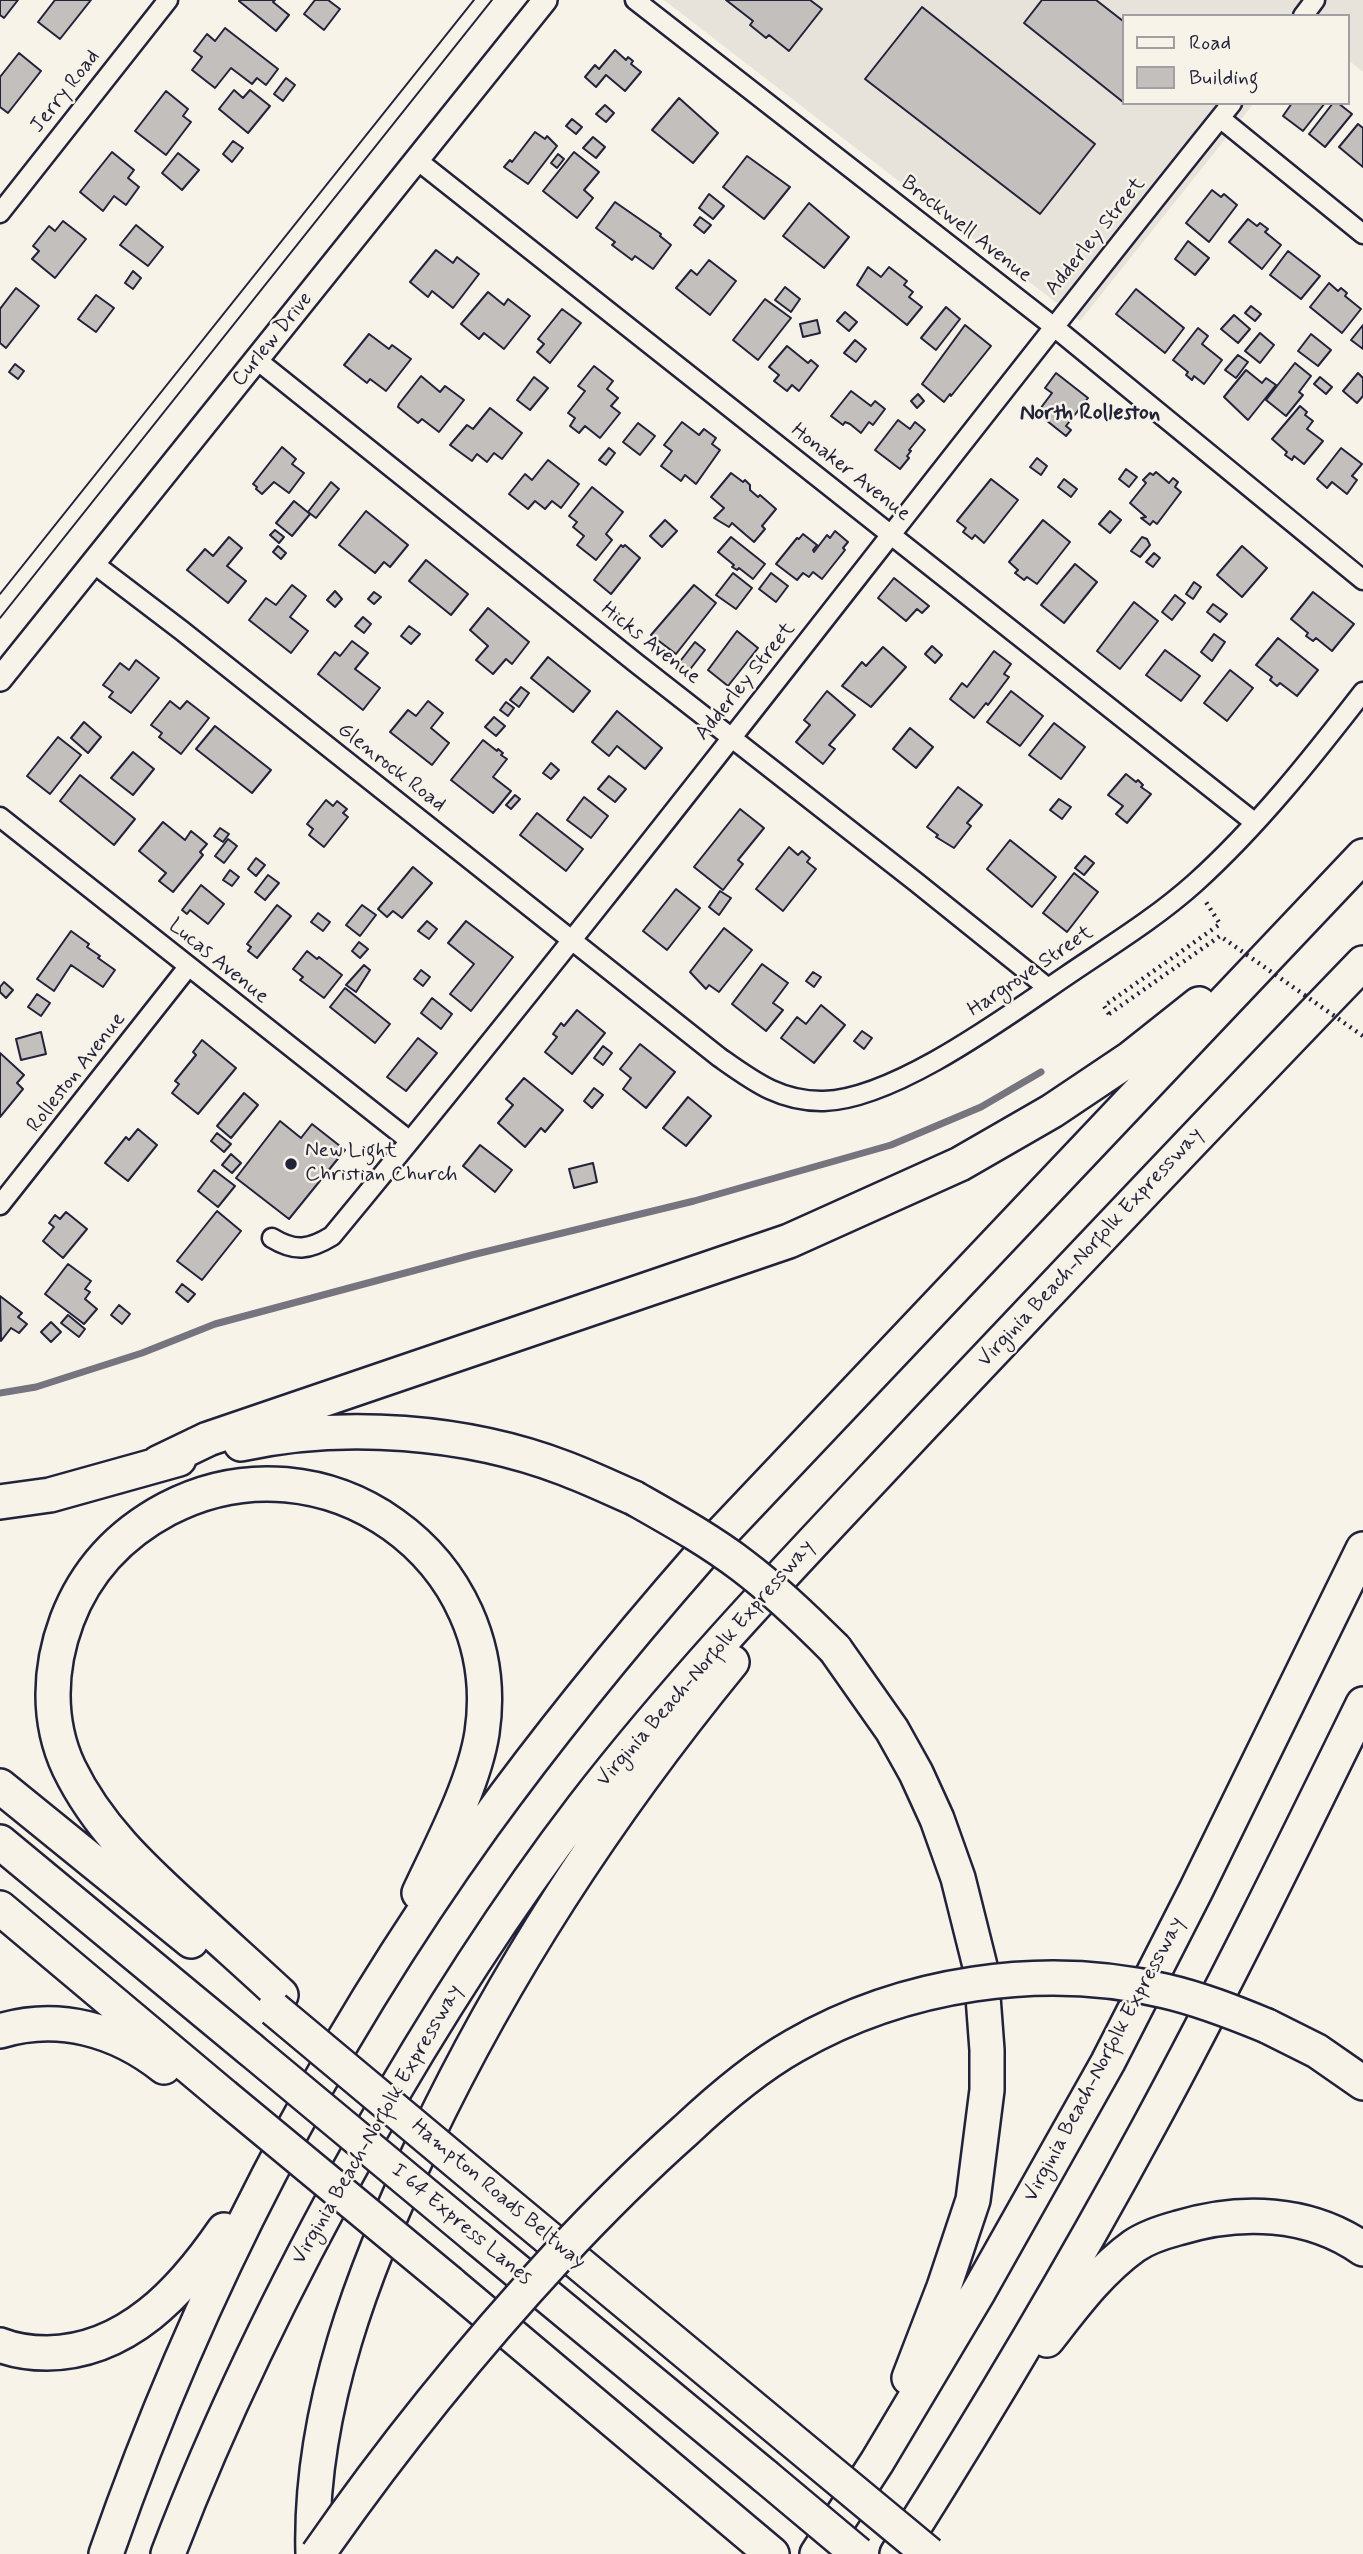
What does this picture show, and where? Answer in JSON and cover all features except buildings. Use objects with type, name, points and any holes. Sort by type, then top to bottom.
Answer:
[{"type":"highway","points":[[0,2345],[34,2353],[63,2353],[92,2347],[120,2335],[142,2321],[187,2278],[214,2245],[298,2120],[371,1997],[490,1817],[552,1733],[700,1556],[1363,856]]},
{"type":"highway","points":[[158,1463],[208,1439],[789,1241],[960,1164],[1052,1111],[1130,1058],[1314,909]]},
{"type":"highway","name":"Virginia Beach-Norfolk Expressway","points":[[168,2554],[242,2375],[312,2235],[411,2060],[474,1959],[582,1809],[656,1715],[790,1564],[1363,962]]},
{"type":"highway","points":[[0,1502],[50,1494],[158,1463],[271,1438],[395,1433],[452,1439],[497,1448],[563,1467],[634,1498],[696,1533],[744,1567],[796,1610],[835,1649],[892,1730],[937,1819],[958,1878],[981,1970],[987,2050],[987,2090],[973,2200],[944,2287],[877,2462]]},
{"type":"highway","points":[[278,2002],[151,1877],[106,1828],[82,1793],[68,1765],[52,1706],[52,1675],[58,1645],[83,1583],[101,1561],[150,1518],[184,1500],[219,1489],[255,1483],[317,1489],[347,1499],[377,1513],[404,1533],[428,1555],[447,1580],[474,1636],[483,1672],[485,1704],[474,1766],[371,1997]]},
{"type":"highway","points":[[313,2554],[312,2527],[317,2466],[330,2396],[354,2310],[401,2190],[443,2102],[529,1945],[584,1859],[642,1776],[772,1612],[850,1503]]},
{"type":"highway","name":"Virginia Beach-Norfolk Expressway","points":[[817,2554],[877,2462],[979,2291],[1108,2062],[1196,1891],[1363,1549]]},
{"type":"highway","points":[[897,2554],[1040,2320],[1147,2131],[1242,1950],[1363,1704]]},
{"type":"highway","points":[[0,1786],[278,2002]]},
{"type":"highway","name":"I 64 Express Lanes","points":[[0,1842],[858,2554]]},
{"type":"highway","points":[[0,1908],[220,2102]]},
{"type":"highway","points":[[318,2554],[418,2417],[579,2233],[627,2184],[745,2079],[793,2046],[836,2023],[935,1991],[1053,1978],[1108,1981],[1164,1990],[1219,2006],[1267,2025],[1317,2051],[1363,2083]]},
{"type":"highway","name":"Hampton Roads Beltway","points":[[278,2002],[403,2116],[929,2554]]},
{"type":"highway","points":[[0,2031],[23,2024],[44,2022],[71,2024],[103,2033],[146,2053],[220,2102],[341,2194],[450,2283],[772,2554]]},
{"type":"highway","points":[[106,2554],[126,2497],[204,2304],[298,2120]]},
{"type":"highway","points":[[942,2483],[1073,2306],[1111,2264],[1137,2244],[1162,2232],[1197,2222],[1235,2217],[1275,2217],[1324,2228],[1363,2249]]},
{"type":"street","name":"Jerry Road","points":[[2,207],[168,0]]},
{"type":"street","name":"Curlew Drive","points":[[0,679],[545,0]]},
{"type":"street","name":"Brockwell Avenue","points":[[635,0],[1053,326],[1363,580]]},
{"type":"street","name":"Adderley Street","points":[[272,1238],[297,1248],[316,1246],[331,1236],[410,1142],[1230,105]]},
{"type":"street","points":[[1220,118],[1363,234]]},
{"type":"street","name":"Honaker Avenue","points":[[417,160],[1254,822]]},
{"type":"street","name":"Hicks Avenue","points":[[257,360],[1048,988]]},
{"type":"street","name":"Glenrock Road","points":[[93,563],[660,1010]]},
{"type":"street","name":"Hargrove Street","points":[[660,1010],[719,1057],[768,1090],[793,1098],[823,1101],[844,1099],[875,1089],[927,1065],[977,1036],[1149,920],[1195,883],[1301,771],[1363,692]]},
{"type":"street","name":"Lucas Avenue","points":[[0,817],[410,1142]]},
{"type":"street","name":"Rolleston Avenue","points":[[0,1205],[188,967]]},
{"type":"path","points":[[1195,883],[1220,924],[1104,1006],[1109,1014],[1220,936],[1363,1036]]},
{"type":"shaded area","points":[[664,0],[1363,0],[1363,72],[1349,61],[1349,14],[1122,14],[1122,105],[1252,105],[1080,321]]},
{"type":"waterway","points":[[0,1393],[36,1387],[142,1353],[215,1324],[472,1255],[694,1201],[891,1145],[981,1107],[1041,1072]]},
{"type":"tram line","points":[[0,594],[474,0]]},
{"type":"tram line","points":[[0,618],[492,0]]},
{"type":"place","name":"New Light Christian Church","points":[[291,1164]]},
{"type":"district","name":"North Rolleston","points":[[1090,414]]}]
